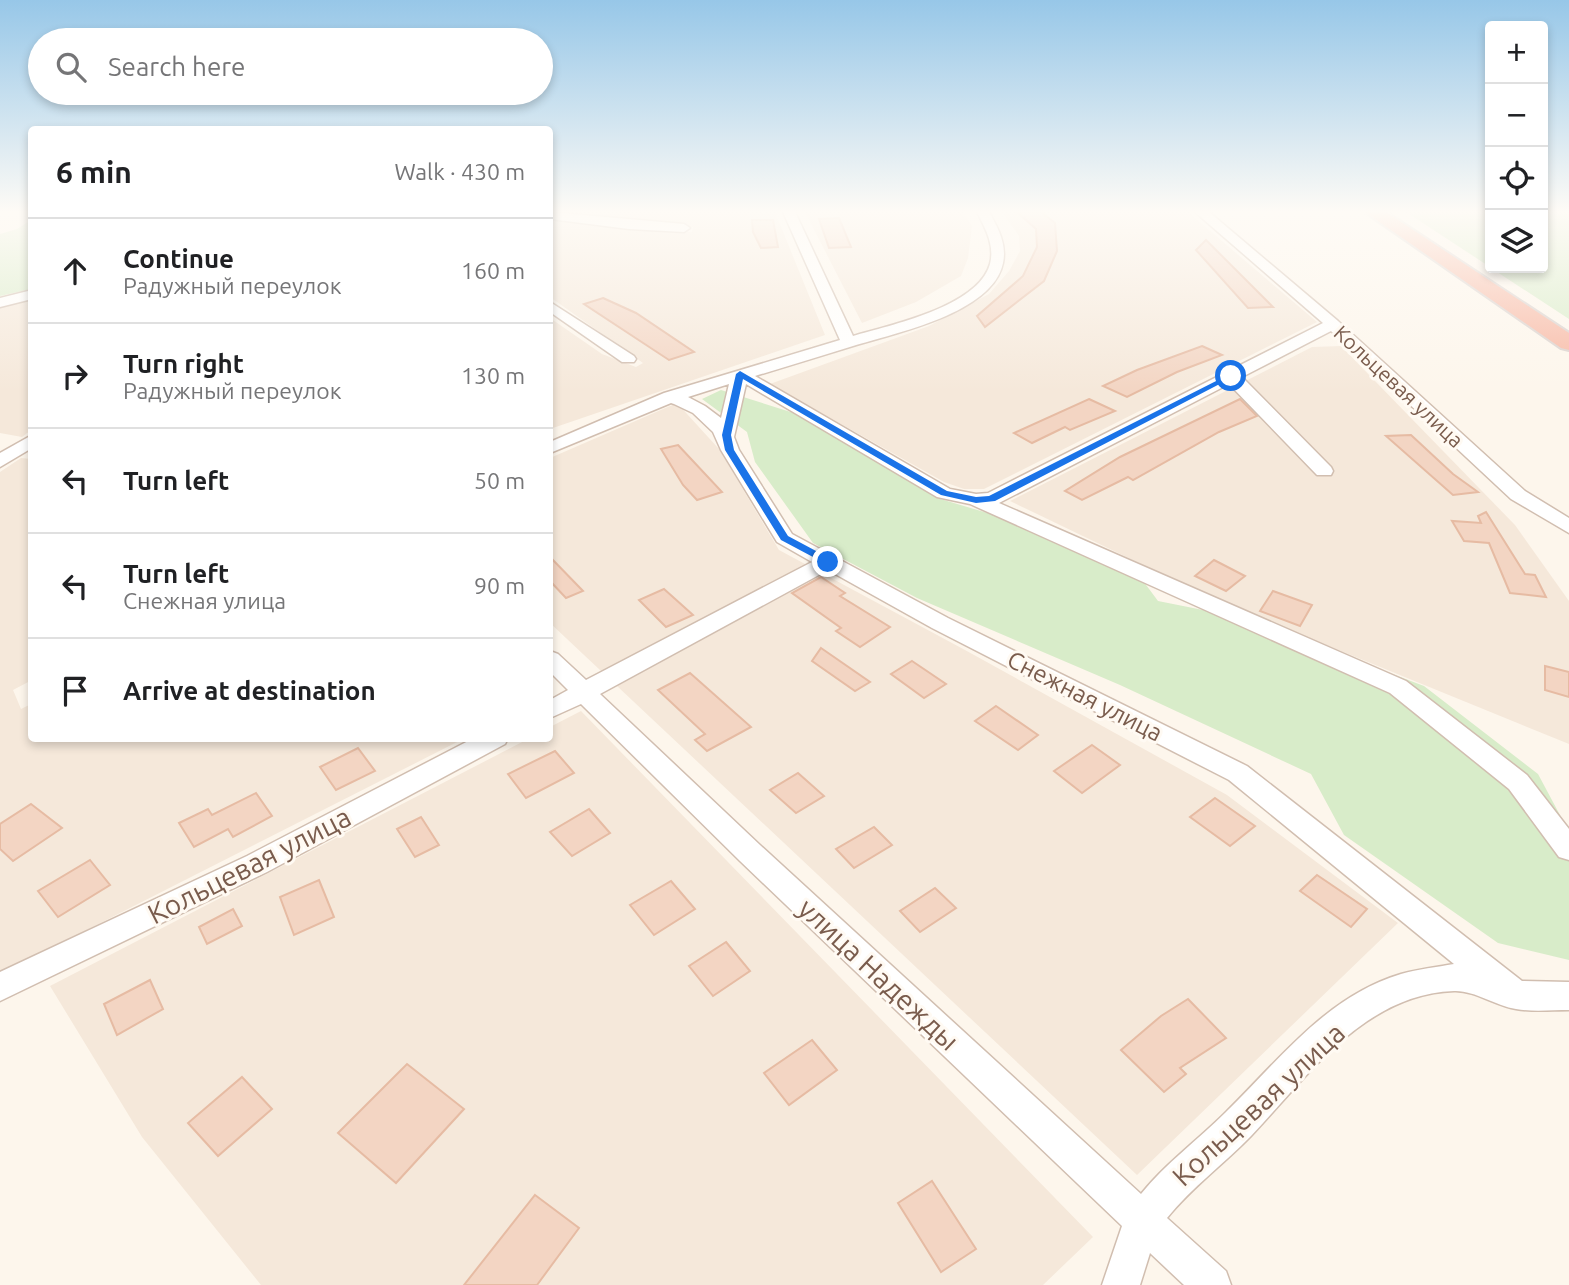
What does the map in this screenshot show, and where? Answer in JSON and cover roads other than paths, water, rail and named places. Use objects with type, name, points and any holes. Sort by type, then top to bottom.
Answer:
[{"type":"highway","points":[[1463,272],[1569,343]]},
{"type":"street","points":[[816,272],[848,341]]},
{"type":"street","points":[[553,447],[670,397],[932,317],[983,289],[995,272]]},
{"type":"street","name":"Кольцевая улица","points":[[1271,272],[1332,324],[1518,495],[1569,527]]},
{"type":"street","points":[[0,303],[28,295]]},
{"type":"street","points":[[553,308],[628,359]]},
{"type":"street","points":[[976,500],[992,499],[1332,324]]},
{"type":"street","points":[[726,435],[740,374]]},
{"type":"street","points":[[740,374],[944,493],[976,500],[1398,687],[1518,782],[1569,849]]},
{"type":"street","points":[[1231,376],[1324,471]]},
{"type":"street","name":"Снежная улица","points":[[670,397],[690,402],[716,422],[726,435],[730,450],[785,538],[940,623],[1238,773],[1516,995]]},
{"type":"street","points":[[553,708],[828,562]]},
{"type":"street","name":"улица Надежды","points":[[553,662],[750,853],[1212,1285]]},
{"type":"street","name":"Кольцевая улица","points":[[0,987],[257,864],[488,742]]},
{"type":"street","name":"Кольцевая улица","points":[[1121,1285],[1142,1221],[1167,1190],[1238,1125],[1313,1044],[1363,1007],[1403,987],[1456,977],[1516,995],[1569,996]]}]
